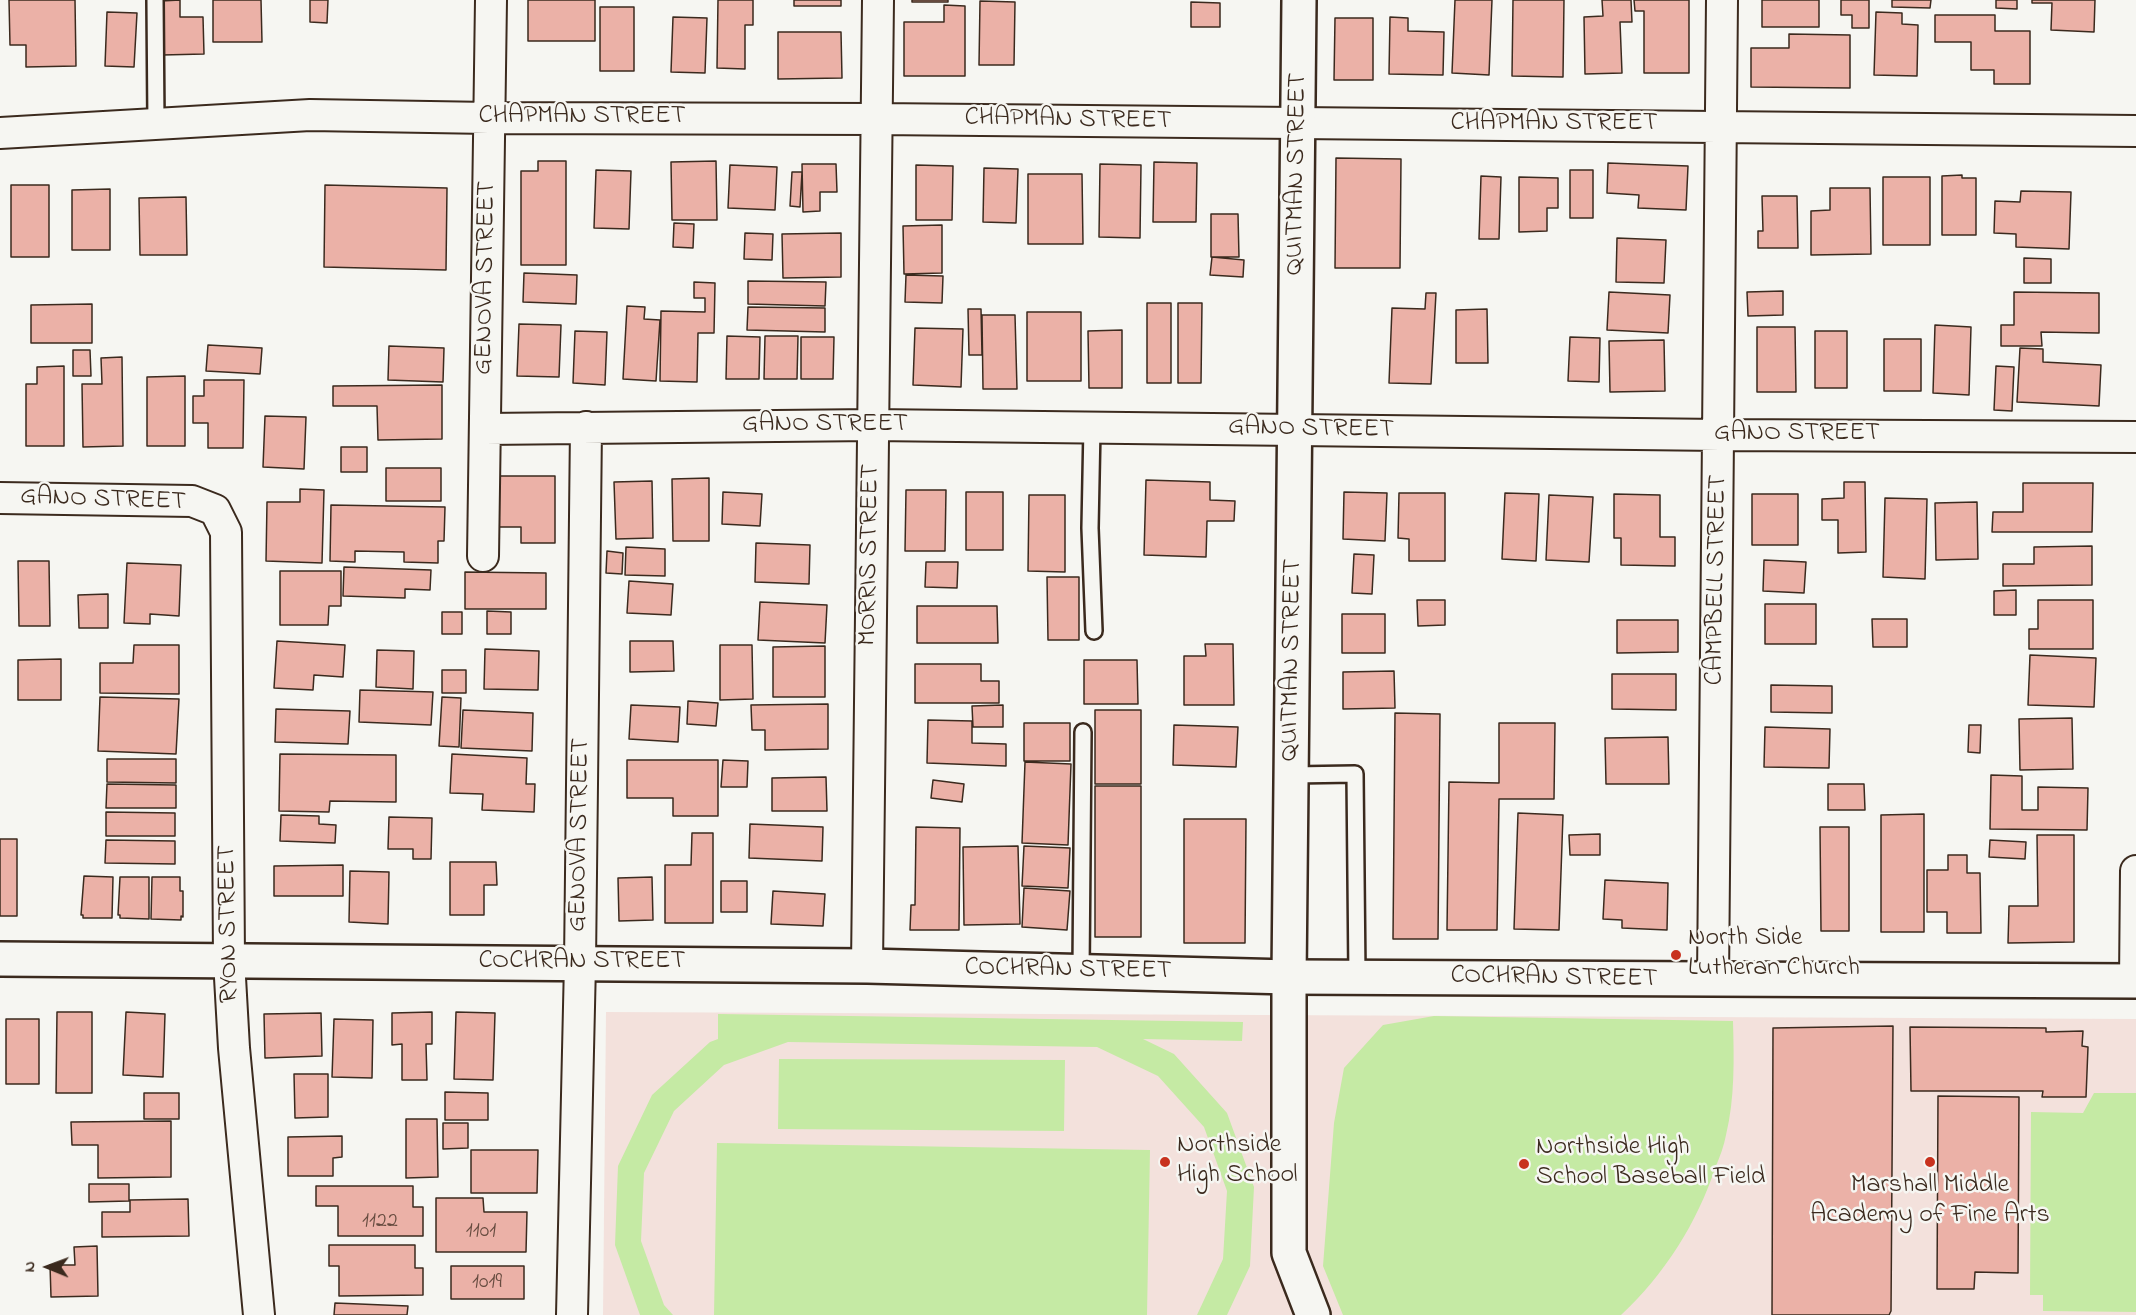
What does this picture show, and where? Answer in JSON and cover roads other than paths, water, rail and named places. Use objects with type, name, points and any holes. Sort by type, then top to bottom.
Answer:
[{"type":"street","name":"GENOVA STREET","points":[[483,556],[491,0]]},
{"type":"street","name":"MORRIS STREET","points":[[867,966],[878,0]]},
{"type":"street","name":"QUITMAN STREET","points":[[1299,0],[1289,977],[1289,1253],[1313,1315]]},
{"type":"street","name":"CAMPBELL STREET","points":[[1713,980],[1720,435],[1722,0]]},
{"type":"street","name":"CHAPMAN STREET","points":[[0,133],[310,115],[2136,131]]},
{"type":"street","name":"GANO STREET","points":[[485,429],[873,425],[1720,435],[2136,437]]},
{"type":"street","name":"GENOVA STREET","points":[[572,1315],[580,963],[586,428]]},
{"type":"street","name":"GANO STREET","points":[[0,498],[192,501],[215,510],[226,532]]},
{"type":"street","name":"RYON STREET","points":[[226,532],[229,960],[234,1048],[259,1315]]},
{"type":"street","points":[[2135,981],[2136,871]]},
{"type":"street","name":"COCHRAN STREET","points":[[0,959],[867,966],[1289,977],[2135,981]]},
{"type":"lane","points":[[155,0],[156,124]]},
{"type":"lane","points":[[1092,427],[1090,528],[1094,631]]},
{"type":"lane","points":[[1081,971],[1083,732]]},
{"type":"lane","points":[[1292,775],[1355,774],[1357,977]]},
{"type":"place","name":"North Side Lutheran Church","points":[[1676,955]]},
{"type":"place","name":"Northside High School","points":[[1165,1162]]},
{"type":"place","name":"Marshall Middle Academy of Fine Arts","points":[[1930,1162]]},
{"type":"place","name":"Northside High School Baseball Field","points":[[1524,1164]]}]
